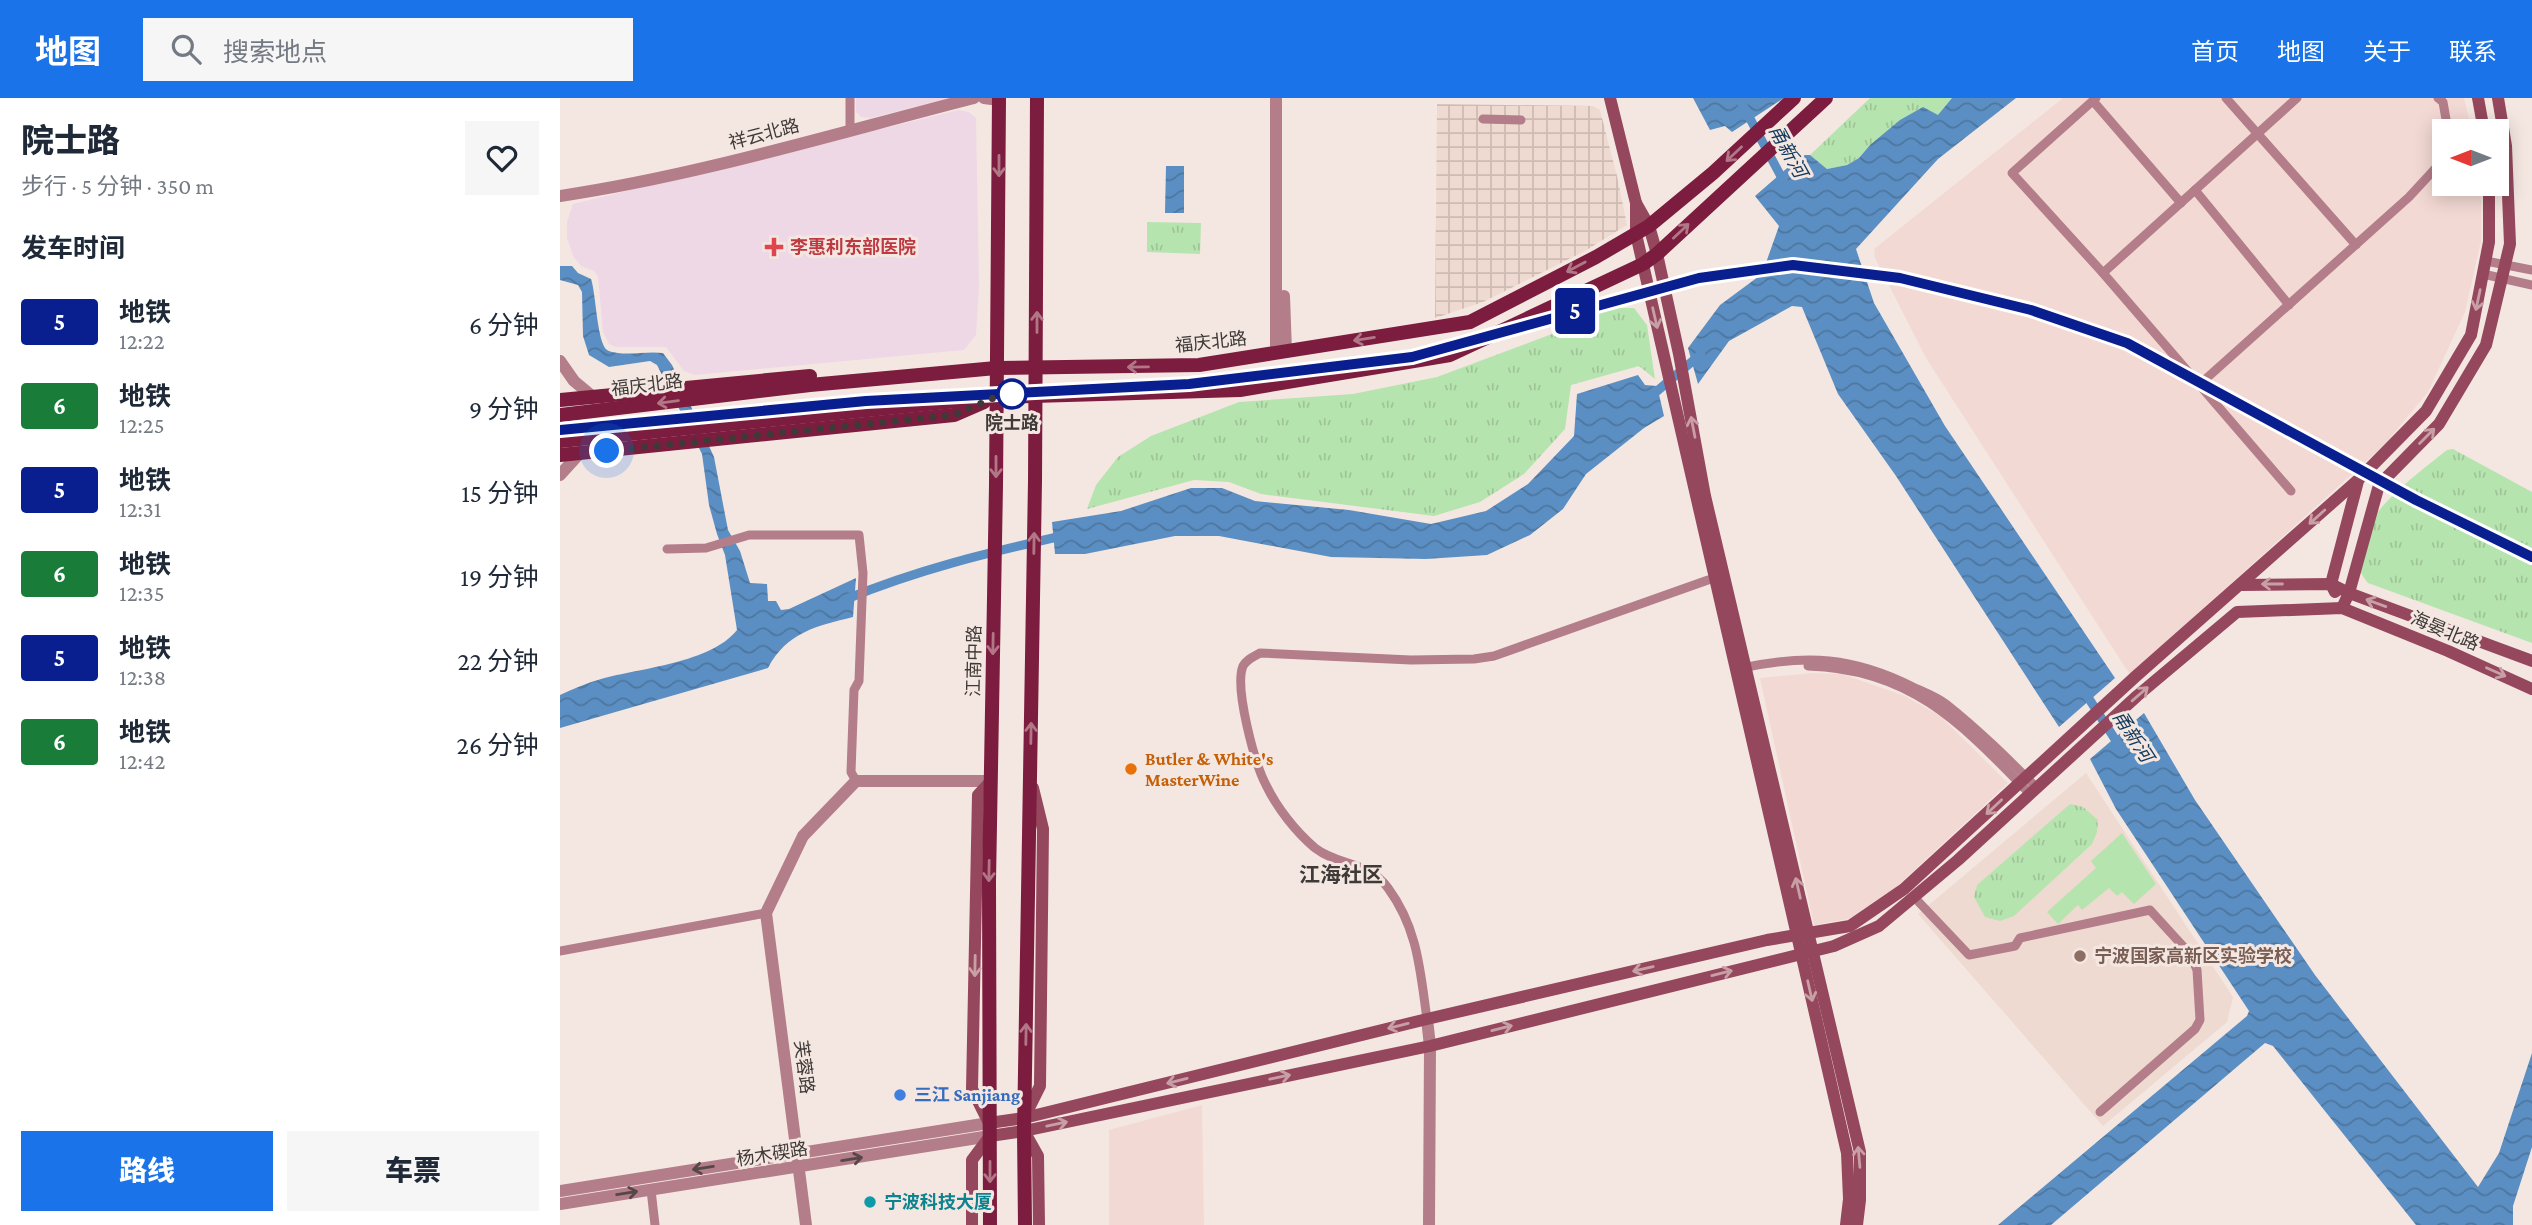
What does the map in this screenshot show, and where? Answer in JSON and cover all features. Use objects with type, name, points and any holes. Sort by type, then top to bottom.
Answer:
[{"type":"main road","points":[[1025,1225],[1024,1125],[1037,367],[1037,98]]},
{"type":"main road","points":[[1610,98],[1636,203],[1636,234],[1667,369],[1720,578],[1807,952],[1847,1153],[1849,1199],[1846,1225]]},
{"type":"main road","points":[[560,441],[996,397],[1240,390],[1450,355],[1643,264],[1826,98]]},
{"type":"main road","points":[[2478,98],[2482,119]]},
{"type":"main road","points":[[2342,608],[2349,593],[2379,485],[2439,424],[2486,345],[2510,244],[2506,146],[2498,98]]},
{"type":"main road","name":"江南中路","points":[[990,1225],[991,781],[996,397],[994,99]]},
{"type":"main road","name":"福庆北路","points":[[560,415],[810,385],[996,368],[1199,365],[1470,323],[1649,226],[1713,173],[1792,100]]},
{"type":"main road","points":[[1024,1125],[1427,1019],[1803,934],[1850,926],[1904,890],[2130,682],[2358,480],[2426,411],[2471,335],[2489,242],[2489,196]]},
{"type":"main road","points":[[1636,203],[1649,226],[1657,254],[1686,389],[1720,578]]},
{"type":"main road","points":[[560,400],[912,366],[996,368]]},
{"type":"main road","points":[[560,455],[954,415],[996,397]]},
{"type":"main road","points":[[2342,608],[2331,584],[2358,480]]},
{"type":"main road","points":[[2242,585],[2331,584]]},
{"type":"main road","name":"海晏北路","points":[[2331,584],[2532,661]]},
{"type":"main road","points":[[972,1225],[972,1160],[989,1130],[1430,1046],[1834,946],[1879,926],[2034,791],[2137,696],[2237,612],[2342,608]]},
{"type":"main road","name":"海晏北路","points":[[2342,608],[2532,689]]},
{"type":"main road","points":[[1807,952],[1860,1152],[1857,1225]]},
{"type":"main road","points":[[1024,1125],[1038,1156],[1039,1225]]},
{"type":"street","points":[[850,98],[850,130]]},
{"type":"street","name":"祥云北路","points":[[560,196],[616,187],[715,165],[974,98]]},
{"type":"street","points":[[1276,98],[1281,353]]},
{"type":"street","points":[[1281,353],[1283,98]]},
{"type":"street","points":[[2226,98],[2356,245]]},
{"type":"street","points":[[2104,273],[2297,98]]},
{"type":"street","points":[[2438,98],[2443,102],[2446,119]]},
{"type":"street","points":[[2180,203],[2094,99],[2012,173],[2104,273],[2291,491]]},
{"type":"street","points":[[1483,119],[1521,120]]},
{"type":"street","points":[[2199,385],[2409,197],[2432,172]]},
{"type":"street","points":[[2195,190],[2289,304]]},
{"type":"street","points":[[2484,268],[2505,265],[2532,270]]},
{"type":"street","points":[[2484,268],[2501,278],[2532,285]]},
{"type":"street","points":[[560,360],[574,381],[592,396]]},
{"type":"street","points":[[560,475],[580,453]]},
{"type":"street","points":[[667,549],[706,548],[749,535],[859,535],[863,573],[862,623],[859,681],[853,690],[851,772],[856,781]]},
{"type":"street","points":[[1429,1225],[1430,1046],[1417,948],[1412,931],[1386,884],[1368,869],[1328,857],[1315,848],[1278,806],[1265,784],[1252,748],[1241,680],[1243,667],[1250,658],[1260,653],[1451,661],[1493,656],[1720,578]]},
{"type":"street","points":[[1742,671],[1781,666],[1840,667],[1892,683],[1940,708],[2034,791]]},
{"type":"street","points":[[560,951],[766,913],[803,836],[856,781],[991,781]]},
{"type":"street","points":[[1914,897],[1969,955],[2015,946],[2021,938],[2150,910],[2192,955],[2197,970],[2200,1020],[2195,1029],[2100,1112]]},
{"type":"street","name":"芙蓉路","points":[[766,913],[806,1225]]},
{"type":"street","name":"杨木碶路","points":[[560,1204],[989,1130]]},
{"type":"street","name":"杨木碶路","points":[[560,1191],[798,1161]]},
{"type":"street","points":[[651,1190],[655,1225]]},
{"type":"shaded area","points":[[856,98],[951,98],[871,118],[861,117],[856,112]]},
{"type":"shaded area","points":[[2063,98],[2464,98],[2469,119],[2432,119],[2432,196],[2481,196],[2481,241],[2465,312],[2428,392],[2385,444],[2130,675],[1926,358],[1875,258],[1874,249]]},
{"type":"shaded area","points":[[1437,104],[1593,106],[1600,110],[1627,225],[1585,251],[1483,302],[1435,318]]},
{"type":"shaded area","name":"李惠利东部医院","points":[[959,110],[969,112],[976,118],[979,286],[976,335],[964,350],[695,375],[684,371],[666,347],[616,347],[609,344],[603,332],[598,277],[594,271],[581,266],[573,256],[567,238],[567,222],[573,204]]},
{"type":"shaded area","points":[[1812,673],[1842,674],[1905,696],[1940,716],[2008,783],[1895,888],[1848,919],[1814,925],[1760,678]]},
{"type":"shaded area","name":"宁波国家高新区实验学校","points":[[2086,773],[2233,997],[2227,1022],[2103,1126],[1918,914]]},
{"type":"shaded area","points":[[1202,1105],[1204,1225],[1109,1225],[1109,1130]]},
{"type":"green space","points":[[1870,98],[1952,98],[1938,116],[1870,145],[1859,158],[1847,165],[1827,169],[1810,155]]},
{"type":"green space","points":[[1147,222],[1201,223],[1200,254],[1147,252]]},
{"type":"green space","points":[[1611,308],[1634,308],[1647,325],[1655,379],[1639,366],[1571,385],[1565,429],[1524,474],[1480,502],[1434,516],[1261,494],[1229,482],[1194,480],[1087,509],[1096,485],[1118,457],[1151,436],[1239,402],[1353,394],[1437,377],[1560,331]]},
{"type":"green space","points":[[2453,449],[2532,492],[2532,643],[2368,583],[2358,565],[2359,546],[2380,509],[2415,475],[2447,450]]},
{"type":"green space","points":[[2070,804],[2083,807],[2098,820],[2092,844],[2014,916],[2000,921],[1985,917],[1974,897],[1977,885]]},
{"type":"green space","points":[[2122,833],[2156,884],[2134,904],[2122,892],[2117,896],[2109,888],[2082,910],[2078,905],[2058,924],[2047,912],[2096,868],[2091,861]]},
{"type":"water","points":[[1693,98],[1784,98],[1732,132],[1725,126],[1710,130]]},
{"type":"water","points":[[1952,98],[2016,98],[1938,159],[1856,249],[1874,303],[1945,426],[2115,678],[2059,727],[1896,476],[1838,394],[1802,307],[1792,306],[1729,341],[1698,384],[1688,348],[1720,305],[1762,274],[1779,226],[1755,196],[1802,155],[1810,155],[1827,169],[1847,165],[1859,158],[1900,120],[1923,107],[1938,115]]},
{"type":"water","points":[[1166,166],[1184,166],[1184,213],[1165,213]]},
{"type":"water","points":[[560,266],[572,266],[578,273],[591,279],[601,338],[607,350],[623,353],[663,353],[672,365],[714,457],[728,530],[740,551],[750,583],[767,584],[768,601],[776,601],[781,610],[789,609],[856,578],[853,617],[815,628],[794,638],[784,646],[768,668],[560,728],[560,695],[601,679],[693,657],[725,641],[737,630],[725,555],[709,505],[702,454],[657,365],[650,361],[609,367],[589,355],[583,336],[582,292],[578,285],[560,280]]},
{"type":"water","points":[[1638,375],[1645,385],[1657,386],[1664,416],[1644,428],[1586,474],[1563,509],[1530,535],[1487,555],[1426,559],[1331,557],[1219,536],[1175,536],[1085,554],[1055,554],[1052,522],[1121,511],[1191,488],[1222,488],[1255,501],[1349,510],[1431,524],[1486,511],[1528,484],[1574,436],[1577,394]]},
{"type":"water","points":[[2144,713],[2195,800],[2315,975],[2478,1187],[2499,1153],[2532,1053],[2532,1147],[2513,1206],[2513,1225],[2416,1225],[2273,1046],[2265,1043],[2051,1225],[1998,1225],[2247,1016],[2249,1011],[2116,809],[2090,759]]},
{"type":"waterway","name":"甬新河","points":[[1739,98],[1784,182]]},
{"type":"waterway","points":[[1650,397],[1701,354]]},
{"type":"waterway","points":[[844,600],[926,571],[1066,535]]},
{"type":"waterway","name":"甬新河","points":[[2084,691],[2120,747]]},
{"type":"metro line","name":"5","points":[[560,430],[866,401],[1189,384],[1412,357],[1699,278],[1793,265],[1900,278],[2031,310],[2127,343],[2416,500],[2532,557]]},
{"type":"place","name":"李惠利东部医院","points":[[774,247]]},
{"type":"place","name":"院士路","points":[[1012,394]]},
{"type":"place","name":"Butler & White's MasterWine","points":[[1131,769]]},
{"type":"place","name":"宁波国家高新区实验学校","points":[[2080,956]]},
{"type":"place","name":"三江 Sanjiang","points":[[900,1095]]},
{"type":"place","name":"宁波科技大厦","points":[[870,1202]]},
{"type":"district","name":"江海社区","points":[[1341,875]]},
{"type":"route","points":[[607,451],[954,415],[996,397],[1016,397],[1012,394]]}]
